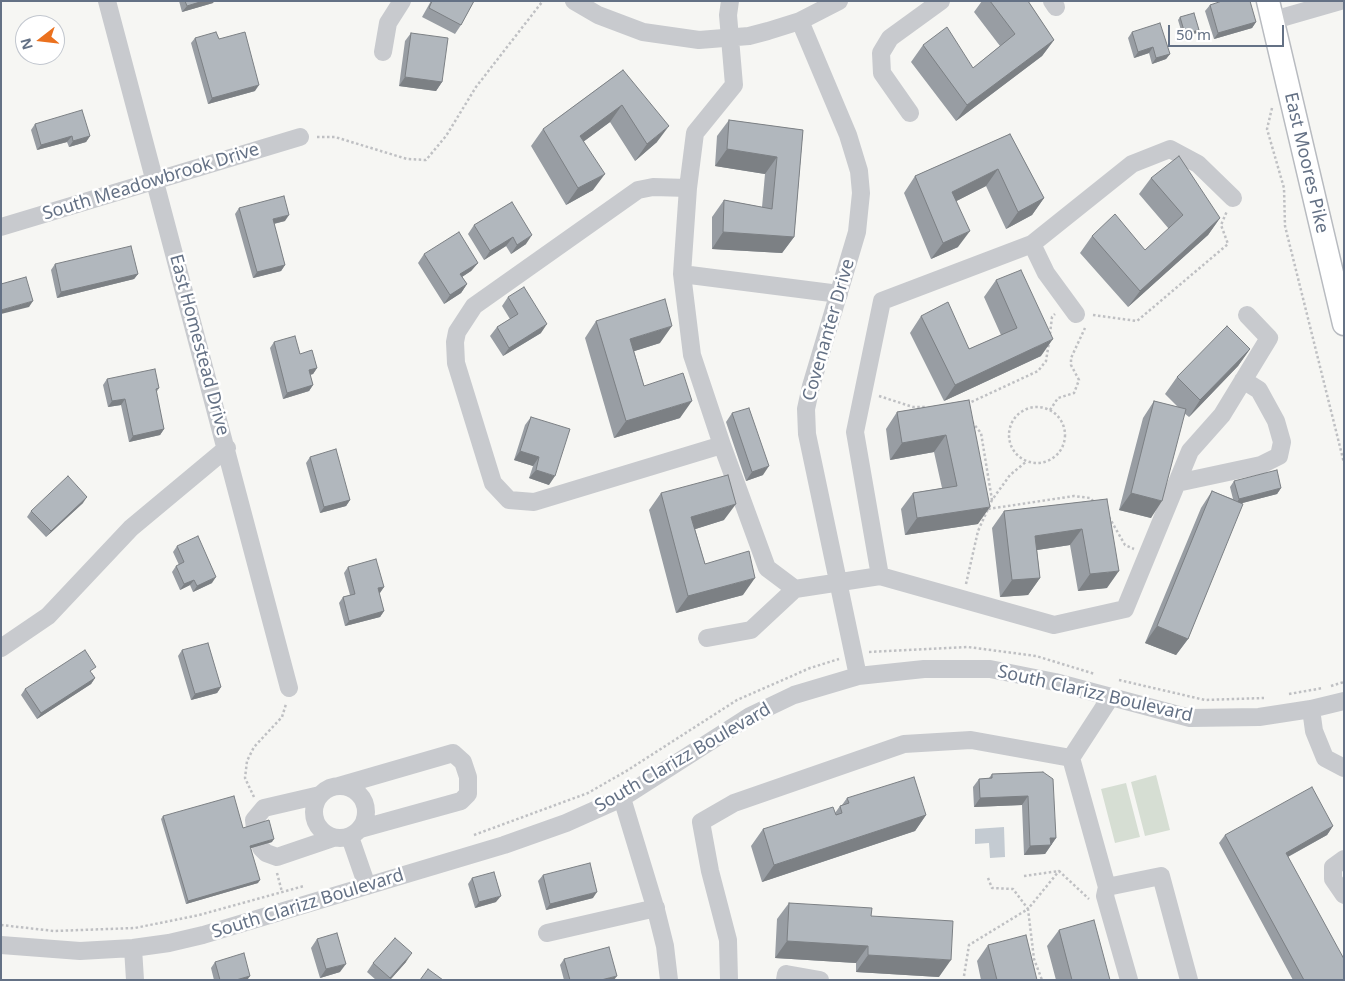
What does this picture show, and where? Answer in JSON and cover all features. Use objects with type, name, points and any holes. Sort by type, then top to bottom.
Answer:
[{"type":"main road","name":"East Moores Pike","points":[[1271,11],[1344,324]]},
{"type":"street","name":"East Homestead Drive","points":[[107,1],[290,688]]},
{"type":"street","points":[[383,52],[388,23],[402,1]]},
{"type":"street","points":[[574,1],[598,15],[643,32],[699,40],[758,34],[800,21],[839,1]]},
{"type":"street","points":[[730,1],[728,15],[732,38],[734,85],[698,127],[694,141],[688,188],[682,274],[692,355],[722,446],[767,568],[796,589]]},
{"type":"street","points":[[910,113],[882,73],[880,53],[890,38],[941,1]]},
{"type":"street","points":[[1271,11],[1340,1]]},
{"type":"street","name":"Covenanter Drive","points":[[800,21],[848,135],[858,172],[860,211],[857,232],[811,386],[806,417],[807,434],[858,676]]},
{"type":"street","name":"South Meadowbrook Drive","points":[[1,227],[300,137]]},
{"type":"street","points":[[880,576],[855,432],[882,301],[1032,244],[1132,164],[1170,149],[1198,164],[1233,198]]},
{"type":"street","points":[[688,188],[646,188],[629,196],[474,306],[457,332],[455,353],[493,483],[509,500],[534,502],[722,446]]},
{"type":"street","points":[[1032,244],[1046,274],[1072,309]]},
{"type":"street","points":[[682,274],[839,294]]},
{"type":"street","points":[[707,638],[751,630],[796,589],[839,584],[880,576],[1054,625],[1125,609],[1190,451],[1222,415],[1269,338],[1247,315]]},
{"type":"street","points":[[1177,483],[1261,465],[1279,456],[1282,442],[1276,421],[1259,390],[1243,380]]},
{"type":"street","points":[[1,648],[48,616],[131,528],[227,448]]},
{"type":"street","name":"South Clarizz Boulevard","points":[[1,945],[80,951],[133,948],[203,935],[512,842],[566,823],[622,798],[750,716],[794,695],[858,676],[924,669],[990,670],[1054,682],[1190,718],[1259,717],[1310,709],[1344,701]]},
{"type":"street","points":[[1110,698],[1071,758],[1130,980]]},
{"type":"street","points":[[1310,709],[1314,731],[1325,758],[1344,768]]},
{"type":"street","points":[[729,980],[728,940],[701,822],[734,803],[904,744],[971,740],[1071,758]]},
{"type":"street","points":[[261,848],[266,853],[278,856],[461,801],[468,794],[468,778],[463,762],[453,753],[326,790],[315,802],[315,820],[319,828],[348,834]]},
{"type":"street","points":[[339,786],[354,790],[364,804],[366,813],[348,834]]},
{"type":"street","points":[[255,828],[254,820],[264,808],[320,795]]},
{"type":"street","points":[[622,798],[656,908],[665,946],[669,980]]},
{"type":"street","points":[[348,834],[367,886]]},
{"type":"street","points":[[1344,859],[1333,868],[1332,879],[1344,895]]},
{"type":"street","points":[[1106,892],[1161,876],[1189,980]]},
{"type":"street","points":[[547,933],[656,908]]},
{"type":"street","points":[[133,948],[135,980]]},
{"type":"street","points":[[785,980],[786,974],[820,980]]},
{"type":"path","points":[[300,137],[335,138],[407,159],[426,160],[446,136],[476,87],[542,2]]},
{"type":"path","points":[[1273,105],[1267,128],[1284,188],[1285,226],[1344,463]]},
{"type":"path","points":[[967,404],[1038,371],[1046,361],[1052,317],[1072,309],[1137,321],[1228,244],[1221,225],[1233,198]]},
{"type":"path","points":[[1050,410],[1058,398],[1074,393],[1079,380],[1071,365],[1071,358],[1085,327],[1072,309]]},
{"type":"path","points":[[863,391],[913,407],[931,407]]},
{"type":"path","points":[[1036,406],[1050,410],[1060,419],[1064,428],[1062,447],[1049,460],[1040,463],[1027,461],[1014,452],[1010,444],[1009,426],[1014,418],[1028,408],[1036,406]]},
{"type":"path","points":[[970,420],[981,432],[992,500]]},
{"type":"path","points":[[962,600],[978,531],[992,500],[1010,475],[1027,461]]},
{"type":"path","points":[[988,509],[1074,496],[1090,498],[1095,503]]},
{"type":"path","points":[[1106,514],[1125,545],[1148,554]]},
{"type":"path","points":[[1059,871],[1088,899],[1106,892]]},
{"type":"path","points":[[1024,876],[1059,871]]},
{"type":"path","points":[[964,976],[969,944],[1028,908],[1059,871]]},
{"type":"path","points":[[988,878],[992,888],[1013,889],[1028,908],[1034,959],[1042,980]]},
{"type":"shaded area","points":[[1156,775],[1170,830],[1145,836],[1131,782]]},
{"type":"shaded area","points":[[1126,783],[1140,837],[1115,843],[1101,789]]},
{"type":"shaded area","points":[[1004,827],[1005,857],[990,858],[989,843],[975,844],[975,829]]},
{"type":"building","points":[[185,1],[203,1],[187,6]]},
{"type":"building","points":[[432,1],[474,1],[461,25],[429,8]]},
{"type":"building","points":[[990,1],[1028,1],[1054,40],[967,105],[923,45],[947,27],[973,68],[1015,34]]},
{"type":"building","points":[[1222,1],[1250,1],[1256,22],[1218,33],[1210,5]]},
{"type":"building","points":[[1194,13],[1199,30],[1185,34],[1180,17]]},
{"type":"building","points":[[1160,23],[1170,54],[1156,58],[1153,47],[1138,52],[1132,32]]},
{"type":"building","points":[[216,32],[219,39],[245,32],[259,85],[212,98],[195,38]]},
{"type":"building","points":[[411,33],[448,38],[442,82],[405,77]]},
{"type":"building","points":[[623,70],[669,126],[647,144],[622,105],[580,136],[605,174],[578,188],[543,129]]},
{"type":"building","points":[[82,110],[90,136],[73,141],[72,136],[41,145],[35,124]]},
{"type":"building","points":[[729,120],[803,130],[794,237],[723,232],[724,200],[772,209],[777,157],[727,149]]},
{"type":"building","points":[[1010,134],[1044,198],[1018,212],[998,169],[952,192],[970,231],[943,243],[915,176]]},
{"type":"building","points":[[1179,156],[1220,218],[1140,291],[1092,236],[1115,214],[1145,250],[1183,215],[1151,178]]},
{"type":"building","points":[[284,196],[289,215],[273,219],[285,265],[257,272],[239,208]]},
{"type":"building","points":[[512,202],[532,235],[517,245],[513,237],[490,251],[474,225]]},
{"type":"building","points":[[459,232],[478,263],[460,274],[467,284],[450,295],[424,254]]},
{"type":"building","points":[[131,246],[138,274],[61,292],[55,264]]},
{"type":"building","points":[[1021,270],[1053,339],[955,385],[921,316],[948,302],[969,349],[1017,328],[996,280]]},
{"type":"building","points":[[26,277],[33,301],[1,310],[1,284]]},
{"type":"building","points":[[524,287],[547,324],[509,348],[497,327],[518,314],[508,297]]},
{"type":"building","points":[[665,299],[672,326],[630,339],[644,386],[683,373],[692,401],[626,421],[596,321]]},
{"type":"building","points":[[1227,326],[1250,349],[1200,400],[1177,377]]},
{"type":"building","points":[[295,336],[300,354],[312,350],[317,368],[309,370],[313,385],[287,393],[274,342]]},
{"type":"building","points":[[155,369],[159,388],[156,389],[164,429],[133,436],[125,399],[112,401],[107,379]]},
{"type":"building","points":[[969,400],[990,507],[917,518],[913,493],[957,486],[946,435],[902,443],[897,412]]},
{"type":"building","points":[[1154,401],[1186,409],[1162,501],[1131,493]]},
{"type":"building","points":[[749,408],[769,466],[752,472],[732,413]]},
{"type":"building","points":[[531,417],[570,429],[555,476],[536,470],[539,457],[520,451]]},
{"type":"building","points":[[336,449],[350,500],[324,507],[310,457]]},
{"type":"building","points":[[1277,470],[1281,488],[1239,499],[1234,481]]},
{"type":"building","points":[[728,475],[736,504],[691,517],[705,564],[749,551],[755,578],[688,596],[661,493]]},
{"type":"building","points":[[68,476],[87,497],[51,531],[31,511]]},
{"type":"building","points":[[1212,491],[1243,504],[1188,639],[1157,626]]},
{"type":"building","points":[[1107,499],[1119,571],[1090,574],[1082,529],[1035,536],[1040,578],[1012,580],[1004,511]]},
{"type":"building","points":[[198,536],[216,577],[197,586],[194,580],[184,584],[176,566],[184,562],[177,546]]},
{"type":"building","points":[[376,559],[384,587],[378,588],[384,611],[349,621],[343,597],[355,594],[348,567]]},
{"type":"building","points":[[208,643],[221,687],[195,694],[182,650]]},
{"type":"building","points":[[85,650],[96,667],[90,671],[95,678],[41,713],[25,689]]},
{"type":"building","points":[[1043,772],[1053,779],[1056,838],[1050,838],[1051,845],[1030,846],[1028,796],[980,798],[979,779],[992,778],[992,774]]},
{"type":"building","points":[[914,777],[926,815],[774,865],[763,829],[833,807],[836,815],[842,813],[840,806],[849,803],[847,798]]},
{"type":"building","points":[[1312,787],[1333,826],[1286,853],[1344,959],[1344,980],[1304,980],[1225,835]]},
{"type":"building","points":[[234,796],[243,828],[269,820],[274,839],[250,846],[260,880],[188,901],[163,816]]},
{"type":"building","points":[[590,863],[597,892],[550,904],[543,875]]},
{"type":"building","points":[[494,872],[501,896],[479,902],[472,878]]},
{"type":"building","points":[[789,903],[872,908],[871,916],[953,921],[951,960],[868,955],[868,946],[787,941]]},
{"type":"building","points":[[1094,920],[1110,980],[1072,980],[1059,930]]},
{"type":"building","points":[[337,933],[346,964],[326,969],[317,939]]},
{"type":"building","points":[[1026,935],[1037,980],[997,980],[988,945]]},
{"type":"building","points":[[395,938],[412,953],[390,978],[373,963]]},
{"type":"building","points":[[609,947],[617,976],[601,980],[570,980],[564,959]]},
{"type":"building","points":[[244,953],[250,976],[236,980],[220,980],[215,962]]},
{"type":"building","points":[[428,969],[443,980],[420,980]]}]
